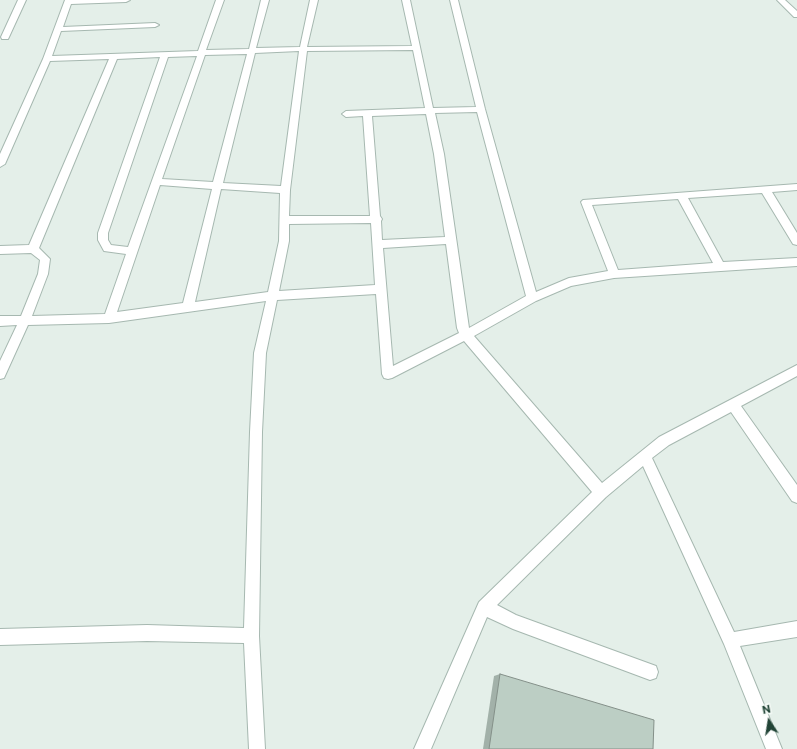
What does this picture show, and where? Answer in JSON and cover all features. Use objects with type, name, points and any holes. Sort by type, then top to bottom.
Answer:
[{"type":"street","points":[[5,36],[22,0]]},
{"type":"street","points":[[0,164],[47,59],[69,1],[126,0]]},
{"type":"street","points":[[109,318],[131,251],[220,0]]},
{"type":"street","points":[[188,307],[265,0]]},
{"type":"street","points":[[257,749],[251,636],[256,432],[260,353],[284,241],[285,190],[303,49],[314,0]]},
{"type":"street","points":[[406,0],[439,154],[463,328],[466,335],[601,492]]},
{"type":"street","points":[[454,0],[481,109],[532,298]]},
{"type":"street","points":[[781,0],[797,15]]},
{"type":"street","points":[[58,29],[155,25]]},
{"type":"street","points":[[47,59],[201,52],[416,48]]},
{"type":"street","points":[[131,251],[108,248],[103,240],[103,233],[165,54]]},
{"type":"street","points":[[33,249],[114,56]]},
{"type":"street","points":[[346,114],[481,109]]},
{"type":"street","points":[[367,113],[388,374],[466,335],[532,298],[569,282],[614,274],[797,262]]},
{"type":"street","points":[[156,182],[217,187],[285,190]]},
{"type":"street","points":[[614,274],[586,202],[797,187]]},
{"type":"street","points":[[765,189],[797,241]]},
{"type":"street","points":[[681,195],[720,266]]},
{"type":"street","points":[[284,220],[376,219]]},
{"type":"street","points":[[378,244],[451,240]]},
{"type":"street","points":[[0,250],[33,249],[45,259],[43,274],[25,320],[0,374]]},
{"type":"street","points":[[0,321],[109,318],[271,296],[382,289]]},
{"type":"street","points":[[422,749],[484,607],[601,492],[664,441],[797,370]]},
{"type":"street","points":[[733,404],[797,496]]},
{"type":"street","points":[[645,457],[730,640],[774,749]]},
{"type":"street","points":[[484,607],[514,621],[650,672]]},
{"type":"street","points":[[730,640],[797,629]]},
{"type":"street","points":[[0,637],[147,633],[251,636]]},
{"type":"building","points":[[500,674],[654,720],[653,749],[489,749]]}]
